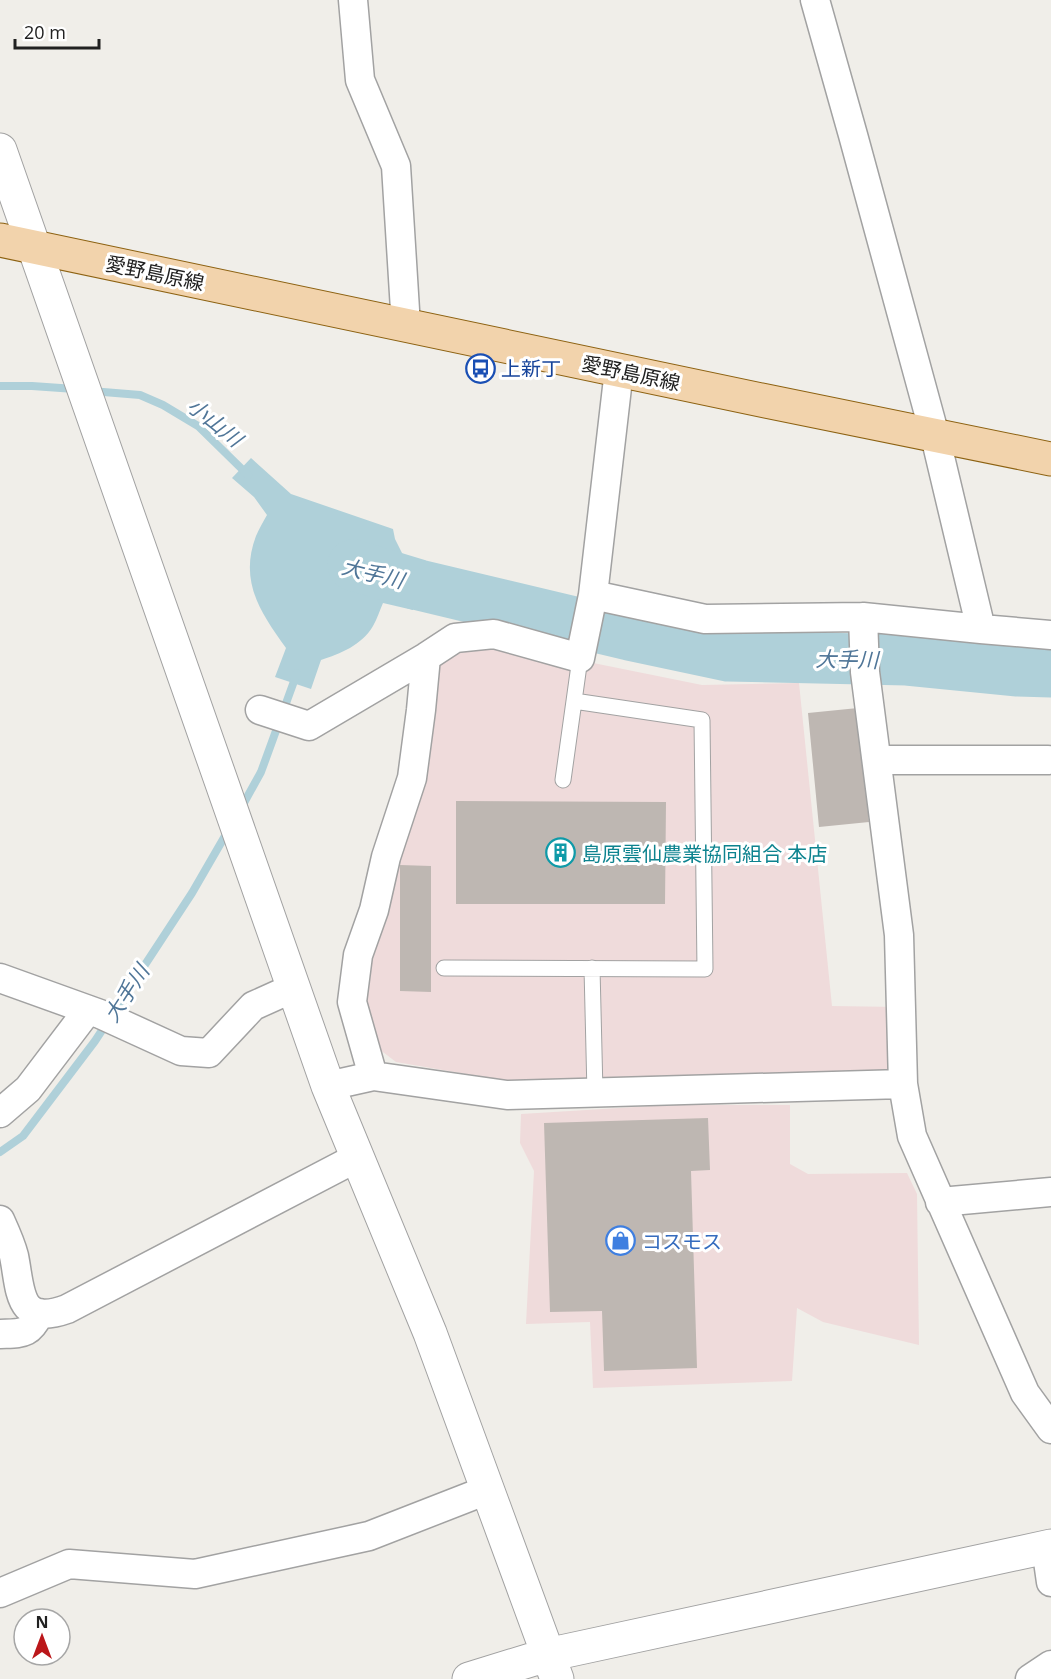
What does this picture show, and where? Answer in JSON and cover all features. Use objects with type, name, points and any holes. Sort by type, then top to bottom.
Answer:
[{"type":"main road","name":"愛野島原線","points":[[0,240],[1051,459]]},
{"type":"street","points":[[353,0],[360,80],[396,166],[406,326]]},
{"type":"street","points":[[815,0],[935,436],[981,629]]},
{"type":"street","points":[[0,150],[328,1086],[430,1333],[552,1667]]},
{"type":"street","points":[[260,710],[309,726],[454,638],[494,634],[581,651],[592,600],[619,370]]},
{"type":"street","points":[[592,600],[705,619],[863,622],[1051,635]]},
{"type":"street","points":[[863,622],[865,672],[899,935],[903,1084],[912,1136],[1025,1393],[1051,1429]]},
{"type":"street","points":[[373,1076],[352,1002],[358,955],[374,910],[386,857],[412,778],[426,657]]},
{"type":"street","points":[[878,760],[1048,760]]},
{"type":"street","points":[[0,978],[94,1012],[181,1051],[209,1053],[253,1006],[293,988]]},
{"type":"street","points":[[0,1113],[28,1089],[94,1012]]},
{"type":"street","points":[[328,1086],[373,1076],[507,1095],[903,1084]]},
{"type":"street","points":[[0,1220],[13,1253],[20,1294],[24,1304],[32,1311],[55,1313],[67,1309],[358,1157]]},
{"type":"street","points":[[940,1202],[1051,1192]]},
{"type":"street","points":[[0,1334],[27,1331],[34,1326],[40,1313]]},
{"type":"street","points":[[0,1593],[69,1564],[195,1574],[206,1572],[369,1536],[487,1490]]},
{"type":"street","points":[[469,1679],[552,1667],[1049,1547],[1051,1582]]},
{"type":"street","points":[[1030,1679],[1051,1665]]},
{"type":"lane","points":[[563,780],[581,651]]},
{"type":"lane","points":[[444,968],[705,969],[702,720],[574,701]]},
{"type":"lane","points":[[592,968],[595,1093]]},
{"type":"shaded area","points":[[490,642],[702,685],[799,683],[832,1006],[899,1007],[892,1066],[879,1077],[530,1085],[396,1062],[379,1049],[362,997],[423,769],[431,664],[450,649]]},
{"type":"shaded area","points":[[668,1105],[790,1105],[790,1164],[808,1174],[907,1173],[917,1194],[919,1345],[823,1322],[797,1308],[792,1381],[593,1388],[590,1322],[526,1324],[534,1171],[520,1143],[521,1114]]},
{"type":"water","points":[[251,458],[291,494],[393,529],[395,539],[405,559],[423,562],[413,610],[383,603],[373,626],[357,644],[321,660],[311,689],[275,677],[286,648],[261,609],[251,582],[250,567],[251,552],[256,536],[267,515],[254,497],[232,478]]},
{"type":"building","points":[[858,708],[869,822],[819,827],[808,713]]},
{"type":"building","name":"島原雲仙農業協同組合 本店","points":[[456,801],[666,802],[665,904],[456,904]]},
{"type":"building","points":[[400,865],[431,866],[431,992],[400,991]]},
{"type":"building","name":"コスモス","points":[[708,1118],[710,1170],[691,1171],[697,1368],[604,1371],[602,1311],[550,1312],[544,1123]]},
{"type":"waterway","name":"小山川","points":[[0,386],[75,389]]},
{"type":"waterway","name":"小山川","points":[[91,391],[140,395],[163,405],[198,426],[248,475]]},
{"type":"waterway","name":"大手川","points":[[353,565],[419,585],[728,656],[907,660],[1051,672]]},
{"type":"waterway","name":"大手川","points":[[240,810],[261,772],[297,673]]},
{"type":"waterway","name":"大手川","points":[[0,1152],[23,1136],[95,1041],[192,893],[229,829]]},
{"type":"place","name":"上新丁","points":[[480,368]]},
{"type":"place","name":"島原雲仙農業協同組合 本店","points":[[561,853]]},
{"type":"place","name":"コスモス","points":[[621,1241]]}]
